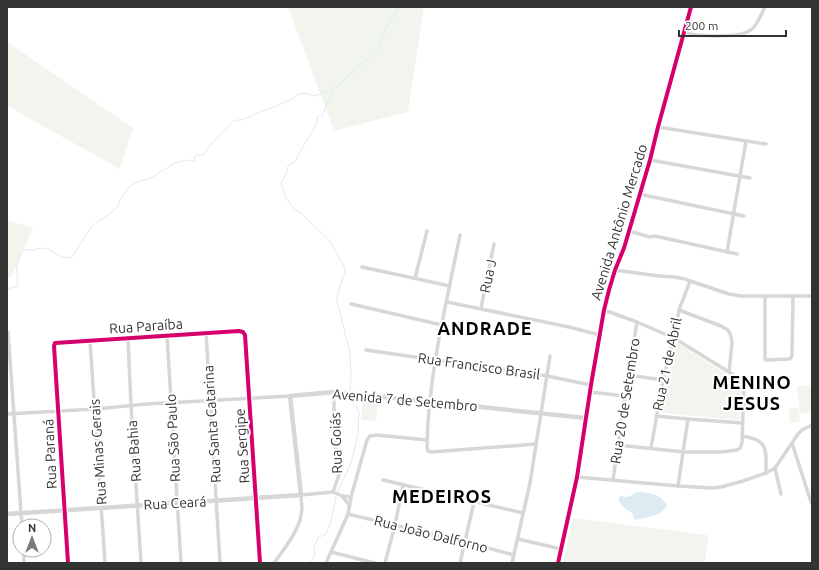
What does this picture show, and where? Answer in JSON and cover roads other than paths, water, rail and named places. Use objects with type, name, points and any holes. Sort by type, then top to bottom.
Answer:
[{"type":"street","name":"Avenida Antônio Mercado","points":[[558,563],[577,477],[604,310],[614,270],[624,248],[650,160],[692,7]]},
{"type":"street","points":[[684,33],[695,36],[741,34],[751,30],[755,26],[765,7]]},
{"type":"street","points":[[658,127],[766,144]]},
{"type":"street","points":[[727,252],[746,141]]},
{"type":"street","points":[[650,160],[750,178]]},
{"type":"street","points":[[639,194],[744,216]]},
{"type":"street","points":[[415,278],[427,231]]},
{"type":"street","points":[[629,231],[650,237],[655,236],[737,254]]},
{"type":"street","points":[[460,235],[442,325],[429,402],[427,440],[428,451],[536,444]]},
{"type":"street","name":"Rua J","points":[[481,308],[494,244]]},
{"type":"street","points":[[362,266],[450,286]]},
{"type":"street","points":[[614,270],[678,277],[734,296],[812,296]]},
{"type":"street","name":"Rua 21 de Abril","points":[[651,448],[663,380],[674,338],[679,310],[690,281]]},
{"type":"street","points":[[765,297],[765,360],[791,358],[793,296]]},
{"type":"street","points":[[447,302],[568,326],[600,335]]},
{"type":"street","points":[[351,304],[442,325]]},
{"type":"street","points":[[604,310],[674,338],[729,372],[739,379],[744,385],[742,436],[740,448],[737,450],[722,452],[684,452],[618,445]]},
{"type":"street","points":[[679,310],[728,330],[732,343],[729,372]]},
{"type":"street","name":"Rua 20 de Setembro","points":[[612,480],[637,322]]},
{"type":"street","name":"Rua Paraíba","points":[[55,343],[239,331]]},
{"type":"street","name":"Rua Sergipe","points":[[239,331],[243,332],[244,335],[260,563]]},
{"type":"street","points":[[8,332],[21,518]]},
{"type":"street","name":"Rua Santa Catarina","points":[[206,333],[220,563]]},
{"type":"street","name":"Rua São Paulo","points":[[167,336],[180,563]]},
{"type":"street","name":"Rua Bahia","points":[[128,339],[141,563]]},
{"type":"street","name":"Rua Minas Gerais","points":[[90,341],[104,563]]},
{"type":"street","name":"Rua Paraná","points":[[55,343],[68,563]]},
{"type":"street","name":"Rua Francisco Brasil","points":[[366,350],[547,376],[591,385]]},
{"type":"street","points":[[512,563],[530,483],[550,356]]},
{"type":"street","points":[[628,375],[663,380]]},
{"type":"street","name":"Avenida 7 de Setembro","points":[[7,414],[334,392],[586,418]]},
{"type":"street","name":"Rua Goiás","points":[[334,392],[334,434],[339,475],[334,493]]},
{"type":"street","points":[[590,392],[625,396]]},
{"type":"street","points":[[274,563],[296,531],[302,507],[290,396]]},
{"type":"street","points":[[656,416],[742,423]]},
{"type":"street","points":[[678,486],[688,419]]},
{"type":"street","points":[[577,477],[713,488],[743,481],[775,468],[802,430],[812,425]]},
{"type":"street","points":[[326,563],[348,514],[351,497],[367,440],[370,436],[377,435],[427,440]]},
{"type":"street","points":[[742,436],[759,440],[764,445],[766,450],[766,472]]},
{"type":"street","points":[[792,443],[811,502]]},
{"type":"street","points":[[775,468],[781,494]]},
{"type":"street","points":[[383,480],[523,513]]},
{"type":"street","points":[[385,563],[395,526],[403,485]]},
{"type":"street","points":[[334,493],[351,497]]},
{"type":"street","name":"Rua Ceará","points":[[7,514],[334,493]]},
{"type":"street","points":[[342,496],[350,506]]},
{"type":"street","points":[[460,563],[474,502]]},
{"type":"street","name":"Rua João Dalforno","points":[[348,514],[514,555]]},
{"type":"street","points":[[518,539],[561,549]]},
{"type":"street","points":[[331,552],[375,563]]},
{"type":"waterway","points":[[7,289],[17,286],[17,265],[20,256],[25,249],[31,250],[44,248],[51,250],[60,256],[67,258],[72,257],[92,226],[118,206],[120,200],[129,187],[139,181],[154,176],[175,163],[186,160],[194,161],[195,156],[204,154],[215,139],[232,122],[242,120],[272,108],[292,99],[299,94],[306,93],[314,96],[333,90],[376,51],[388,24],[398,7]]},
{"type":"waterway","points":[[333,91],[323,115],[317,117],[315,127],[295,162],[290,164],[287,168],[287,172],[281,184],[286,198],[294,209],[301,213],[329,240],[344,266],[345,272],[337,301],[350,353],[350,392]]},
{"type":"waterway","points":[[337,493],[351,463],[358,434],[359,413],[350,399],[350,395]]},
{"type":"waterway","points":[[309,563],[313,559],[315,553],[314,547],[319,536],[326,534],[331,522],[336,496]]},
{"type":"district","name":"ANDRADE","points":[[485,328]]},
{"type":"district","name":"MENINO JESUS","points":[[752,392]]},
{"type":"district","name":"MEDEIROS","points":[[442,496]]}]
